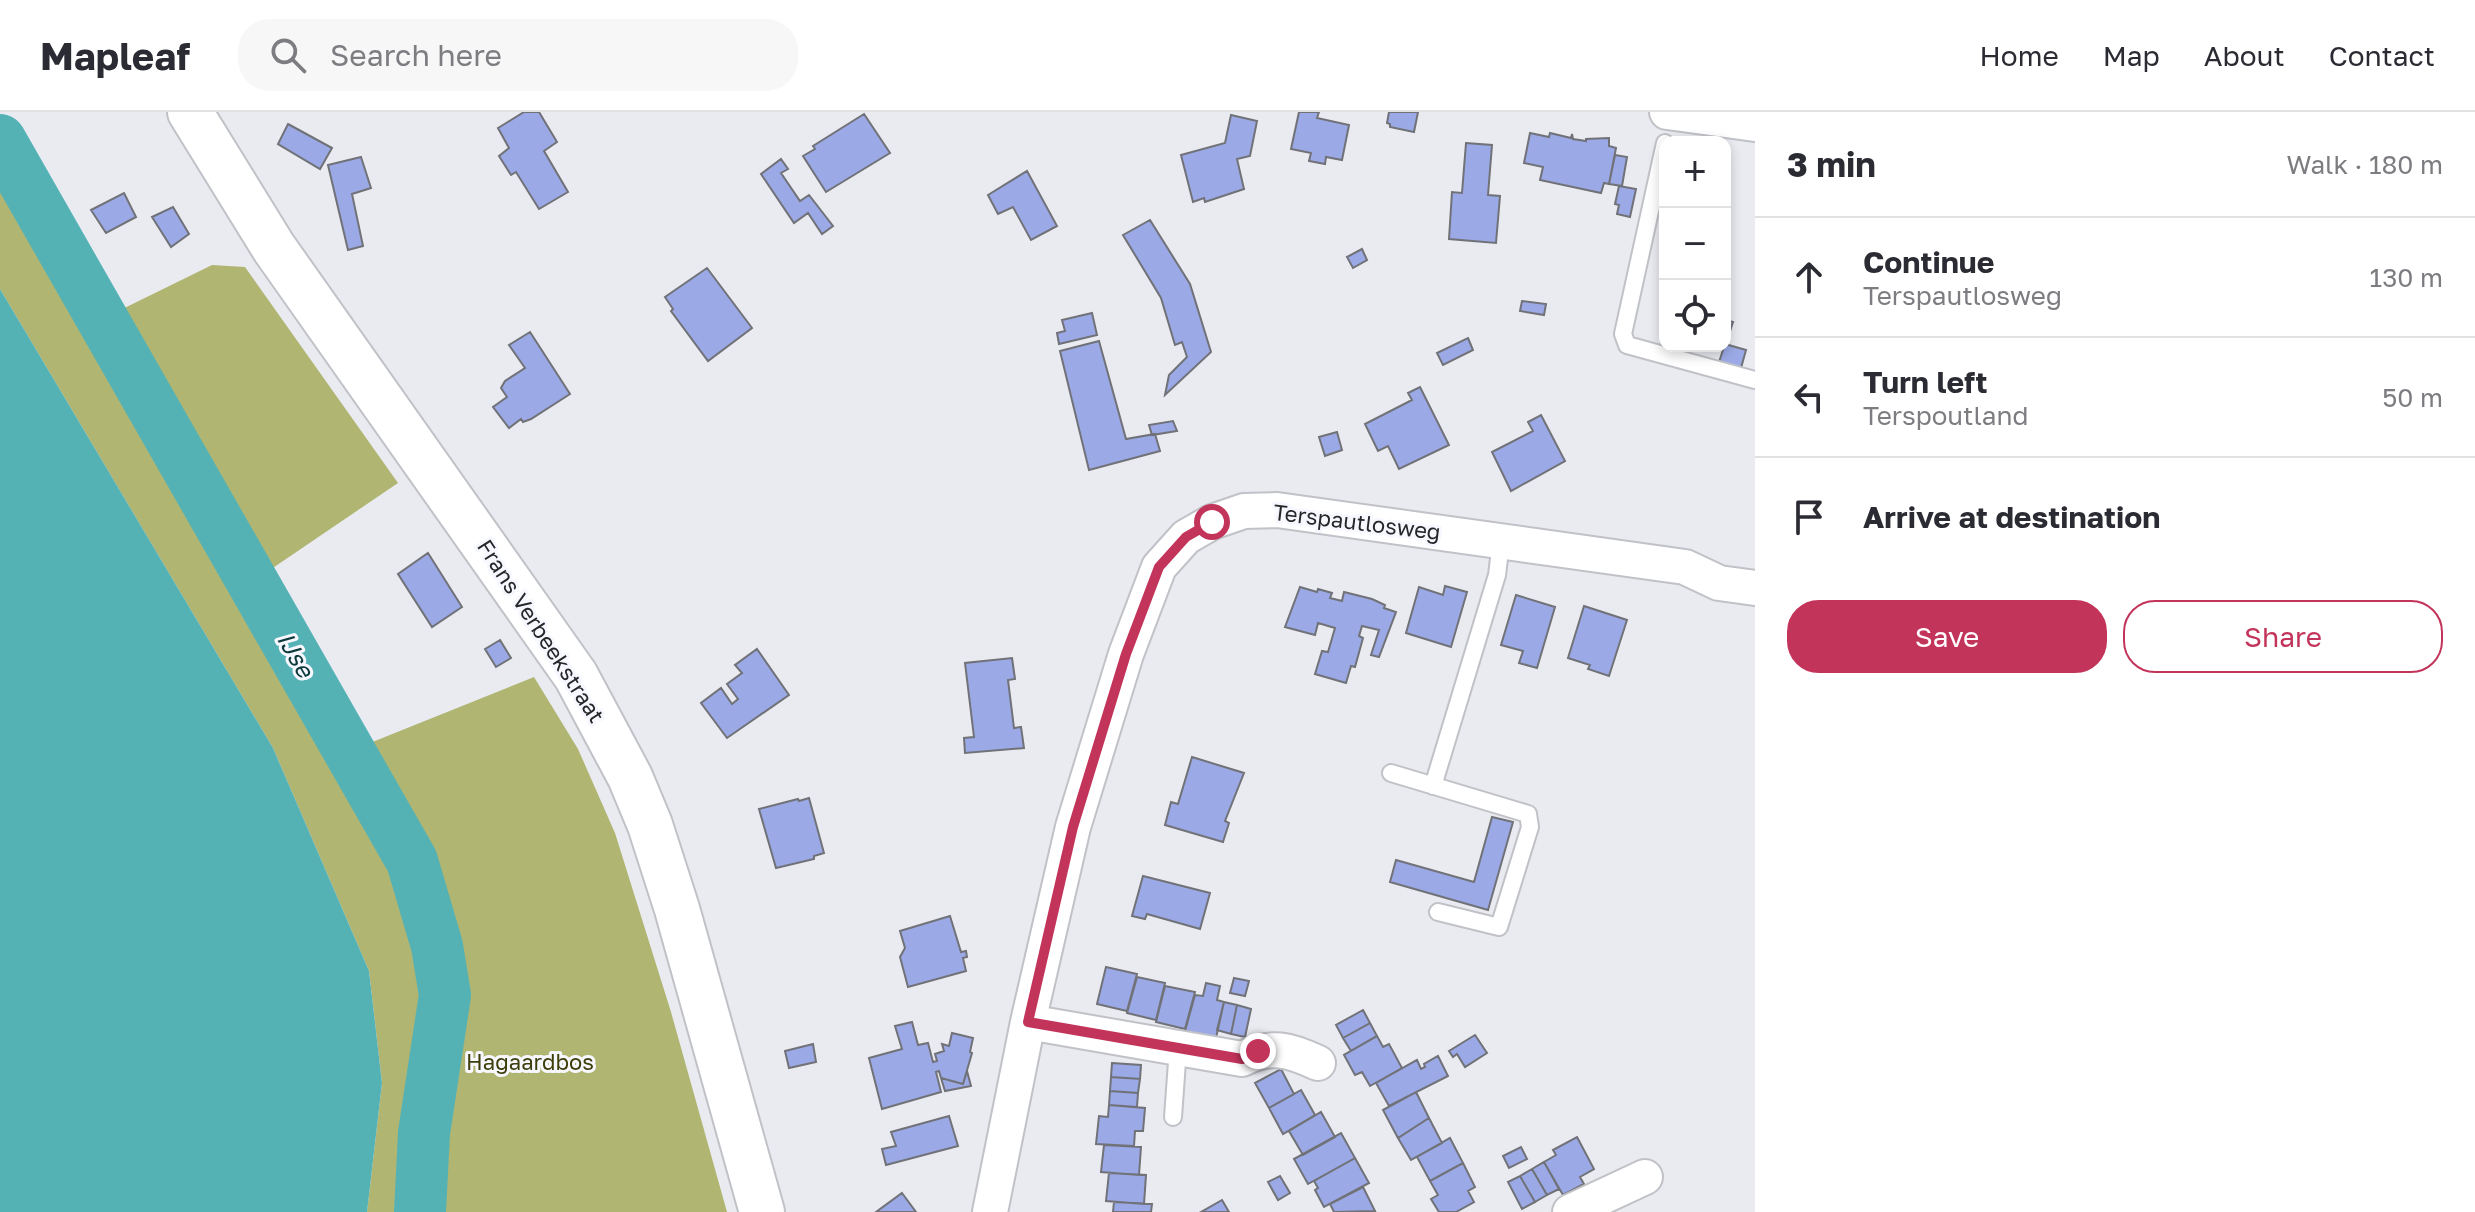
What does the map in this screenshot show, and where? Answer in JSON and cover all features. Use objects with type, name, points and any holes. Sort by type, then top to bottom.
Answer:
[{"type":"main road","name":"Frans Verbeekstraat","points":[[190,112],[274,248],[576,676],[608,733],[650,825],[677,909],[762,1212]]},
{"type":"street","points":[[1670,112],[1755,124]]},
{"type":"street","name":"Terspautlosweg","points":[[990,1212],[1028,1022],[1073,827],[1126,654],[1159,567],[1186,537],[1212,522],[1244,511],[1277,510],[1685,567],[1719,583],[1755,588]]},
{"type":"street","points":[[1028,1022],[1242,1059],[1258,1051],[1291,1050],[1318,1063]]},
{"type":"street","points":[[1570,1212],[1645,1177]]},
{"type":"lane","points":[[1666,136],[1670,112]]},
{"type":"lane","points":[[1659,169],[1623,334],[1627,345],[1755,380]]},
{"type":"lane","points":[[1433,786],[1497,575],[1501,542]]},
{"type":"lane","points":[[1391,773],[1528,814],[1530,827],[1499,927],[1438,912]]},
{"type":"lane","points":[[1173,1117],[1178,1048]]},
{"type":"green space","name":"Hagaardbos","points":[[0,140],[102,319],[212,265],[245,267],[398,483],[252,582],[350,751],[534,677],[578,749],[615,833],[671,1012],[727,1212],[367,1212],[382,1083],[369,971],[273,748],[0,289]]},
{"type":"water","points":[[0,289],[273,748],[369,971],[382,1083],[367,1212],[0,1212]]},
{"type":"building","points":[[524,112],[539,112],[557,142],[544,151],[568,192],[539,209],[516,172],[511,175],[499,156],[509,148],[498,128]]},
{"type":"building","points":[[1299,112],[1319,112],[1317,118],[1349,125],[1342,160],[1326,157],[1325,164],[1309,161],[1311,153],[1291,149]]},
{"type":"building","points":[[1389,112],[1418,112],[1414,132],[1390,127],[1387,123]]},
{"type":"building","points":[[864,114],[890,153],[826,192],[803,156],[815,149],[813,146]]},
{"type":"building","points":[[1231,115],[1257,121],[1250,156],[1237,159],[1244,189],[1205,202],[1204,198],[1193,202],[1181,155],[1225,143]]},
{"type":"building","points":[[288,124],[332,148],[320,169],[278,144]]},
{"type":"building","points":[[1530,133],[1549,137],[1550,133],[1571,138],[1572,134],[1573,139],[1586,141],[1609,138],[1609,146],[1616,148],[1609,184],[1604,183],[1601,193],[1540,180],[1543,167],[1524,163]]},
{"type":"building","points":[[1466,143],[1492,145],[1488,195],[1500,196],[1496,243],[1449,239],[1452,192],[1462,193]]},
{"type":"building","points":[[1615,155],[1627,157],[1622,186],[1609,184]]},
{"type":"building","points":[[361,157],[371,188],[352,194],[363,246],[348,250],[328,165]]},
{"type":"building","points":[[781,159],[788,169],[781,173],[800,201],[809,195],[833,226],[822,234],[808,213],[794,223],[761,174]]},
{"type":"building","points":[[1027,171],[1057,226],[1031,240],[1013,207],[998,214],[988,195]]},
{"type":"building","points":[[1619,186],[1636,189],[1630,217],[1617,214],[1619,205],[1615,204]]},
{"type":"building","points":[[124,193],[136,217],[106,233],[91,210]]},
{"type":"building","points":[[173,207],[189,234],[171,247],[152,217]]},
{"type":"building","points":[[1150,220],[1190,284],[1211,352],[1165,395],[1169,375],[1187,357],[1182,342],[1175,345],[1161,298],[1123,235]]},
{"type":"building","points":[[1362,249],[1367,260],[1353,268],[1347,257]]},
{"type":"building","points":[[707,268],[752,328],[708,361],[671,311],[673,309],[665,297]]},
{"type":"building","points":[[1522,301],[1546,304],[1544,315],[1520,311]]},
{"type":"building","points":[[1092,313],[1097,335],[1059,344],[1057,333],[1065,331],[1062,320]]},
{"type":"building","points":[[530,332],[570,394],[531,419],[523,422],[521,419],[509,428],[493,407],[507,397],[501,388],[505,381],[525,368],[509,345]]},
{"type":"building","points":[[1468,338],[1473,350],[1443,365],[1437,353]]},
{"type":"building","points":[[1099,341],[1126,439],[1155,434],[1160,451],[1089,470],[1060,351]]},
{"type":"building","points":[[1731,346],[1746,350],[1741,368],[1719,362],[1722,352],[1731,352]]},
{"type":"building","points":[[1420,387],[1449,445],[1399,469],[1388,446],[1378,451],[1365,424],[1412,400],[1408,393]]},
{"type":"building","points":[[1541,415],[1565,461],[1511,491],[1492,452],[1533,431],[1528,422]]},
{"type":"building","points":[[1173,421],[1177,431],[1152,435],[1149,425]]},
{"type":"building","points":[[1337,432],[1342,450],[1325,456],[1319,437]]},
{"type":"building","points":[[428,553],[462,607],[432,627],[398,574]]},
{"type":"building","points":[[1445,586],[1467,592],[1451,647],[1406,633],[1419,587],[1443,595]]},
{"type":"building","points":[[1300,587],[1332,593],[1330,598],[1342,601],[1344,592],[1372,599],[1396,612],[1379,657],[1371,655],[1379,630],[1362,626],[1359,636],[1363,638],[1355,667],[1351,666],[1346,683],[1315,674],[1322,651],[1328,652],[1335,628],[1318,623],[1315,635],[1285,627]]},
{"type":"building","points":[[1516,595],[1555,607],[1537,668],[1519,663],[1523,651],[1501,645]]},
{"type":"building","points":[[1584,606],[1627,620],[1609,676],[1588,669],[1590,665],[1568,658]]},
{"type":"building","points":[[500,640],[511,658],[496,667],[485,649]]},
{"type":"building","points":[[757,649],[789,695],[727,738],[701,703],[721,688],[732,704],[738,699],[727,684],[742,673],[735,665]]},
{"type":"building","points":[[1012,658],[1015,679],[1008,680],[1014,728],[1021,727],[1024,748],[965,753],[964,738],[974,737],[965,663]]},
{"type":"building","points":[[1192,757],[1244,773],[1225,821],[1229,823],[1223,842],[1165,825],[1171,802],[1178,804]]},
{"type":"building","points":[[809,798],[824,853],[814,856],[814,859],[776,868],[759,809]]},
{"type":"building","points":[[1492,817],[1513,822],[1488,910],[1390,882],[1396,860],[1474,882]]},
{"type":"building","points":[[1143,876],[1210,893],[1200,929],[1147,914],[1145,919],[1132,916]]},
{"type":"building","points":[[950,916],[961,952],[966,951],[967,957],[963,958],[966,971],[908,987],[900,957],[905,948],[900,931]]},
{"type":"building","points":[[1106,967],[1137,974],[1127,1011],[1097,1004]]},
{"type":"building","points":[[1137,977],[1165,983],[1156,1020],[1127,1013]]},
{"type":"building","points":[[1234,978],[1249,981],[1245,996],[1230,993]]},
{"type":"building","points":[[1206,983],[1220,986],[1217,1000],[1224,1002],[1216,1038],[1185,1031],[1195,995],[1203,996]]},
{"type":"building","points":[[1165,986],[1195,992],[1185,1029],[1156,1022]]},
{"type":"building","points":[[1224,1002],[1237,1005],[1231,1034],[1217,1030]]},
{"type":"building","points":[[1237,1005],[1251,1009],[1245,1037],[1231,1034]]},
{"type":"building","points":[[1363,1010],[1370,1023],[1343,1038],[1336,1025]]},
{"type":"building","points":[[912,1022],[918,1045],[928,1043],[933,1062],[937,1061],[935,1054],[944,1051],[942,1044],[949,1046],[952,1033],[973,1038],[963,1084],[941,1078],[939,1071],[936,1072],[941,1092],[882,1109],[869,1058],[902,1049],[895,1026]]},
{"type":"building","points":[[1370,1023],[1377,1036],[1351,1051],[1343,1038]]},
{"type":"building","points":[[1475,1035],[1487,1053],[1465,1067],[1457,1054],[1453,1057],[1449,1051]]},
{"type":"building","points":[[1377,1036],[1383,1047],[1389,1044],[1402,1068],[1370,1086],[1362,1072],[1355,1075],[1344,1055]]},
{"type":"building","points":[[813,1044],[816,1062],[789,1068],[785,1051]]},
{"type":"building","points":[[1438,1056],[1448,1076],[1389,1106],[1376,1083],[1417,1060],[1421,1069]]},
{"type":"building","points":[[1112,1063],[1141,1065],[1140,1079],[1111,1077]]},
{"type":"building","points":[[1281,1069],[1294,1094],[1269,1108],[1255,1083]]},
{"type":"building","points":[[967,1071],[971,1086],[945,1091],[941,1078],[963,1084]]},
{"type":"building","points":[[1111,1077],[1140,1079],[1138,1093],[1110,1091]]},
{"type":"building","points":[[1301,1090],[1315,1115],[1283,1134],[1269,1108]]},
{"type":"building","points":[[1110,1091],[1138,1093],[1137,1107],[1109,1105]]},
{"type":"building","points":[[1416,1092],[1429,1118],[1398,1138],[1383,1110]]},
{"type":"building","points":[[1109,1105],[1145,1108],[1143,1131],[1135,1131],[1134,1146],[1096,1144],[1099,1116],[1108,1117]]},
{"type":"building","points":[[1321,1112],[1335,1137],[1303,1155],[1289,1131]]},
{"type":"building","points":[[949,1116],[958,1146],[886,1165],[882,1149],[896,1146],[891,1132]]},
{"type":"building","points":[[1429,1118],[1442,1143],[1411,1160],[1398,1138]]},
{"type":"building","points":[[1341,1133],[1355,1158],[1308,1184],[1294,1159]]},
{"type":"building","points":[[1577,1137],[1594,1169],[1580,1177],[1584,1184],[1563,1195],[1544,1162],[1556,1155],[1553,1150]]},
{"type":"building","points":[[1450,1138],[1463,1163],[1430,1181],[1417,1157]]},
{"type":"building","points":[[1104,1145],[1141,1147],[1139,1175],[1101,1172]]},
{"type":"building","points":[[1521,1147],[1527,1159],[1509,1168],[1503,1156]]},
{"type":"building","points":[[1355,1158],[1369,1183],[1324,1207],[1314,1181]]},
{"type":"building","points":[[1544,1162],[1559,1189],[1547,1195],[1532,1169]]},
{"type":"building","points":[[1463,1163],[1475,1187],[1468,1191],[1474,1202],[1456,1212],[1439,1212],[1431,1199],[1438,1195],[1430,1181]]},
{"type":"building","points":[[1532,1169],[1547,1195],[1535,1202],[1520,1176]]},
{"type":"building","points":[[1109,1173],[1146,1175],[1144,1204],[1106,1201]]},
{"type":"building","points":[[1280,1176],[1290,1193],[1278,1200],[1268,1182]]},
{"type":"building","points":[[1520,1176],[1535,1202],[1522,1209],[1508,1182]]},
{"type":"building","points":[[1363,1187],[1375,1211],[1334,1212],[1330,1204]]},
{"type":"building","points":[[902,1193],[916,1212],[876,1212]]},
{"type":"building","points":[[1222,1200],[1229,1212],[1201,1212]]},
{"type":"building","points":[[1114,1202],[1152,1204],[1151,1212],[1113,1212]]},
{"type":"waterway","name":"IJse","points":[[0,140],[412,861],[437,946],[445,995],[424,1133],[420,1212]]},
{"type":"route","points":[[1212,522],[1186,537],[1159,567],[1126,654],[1073,827],[1028,1022],[1242,1059],[1258,1051]]}]
